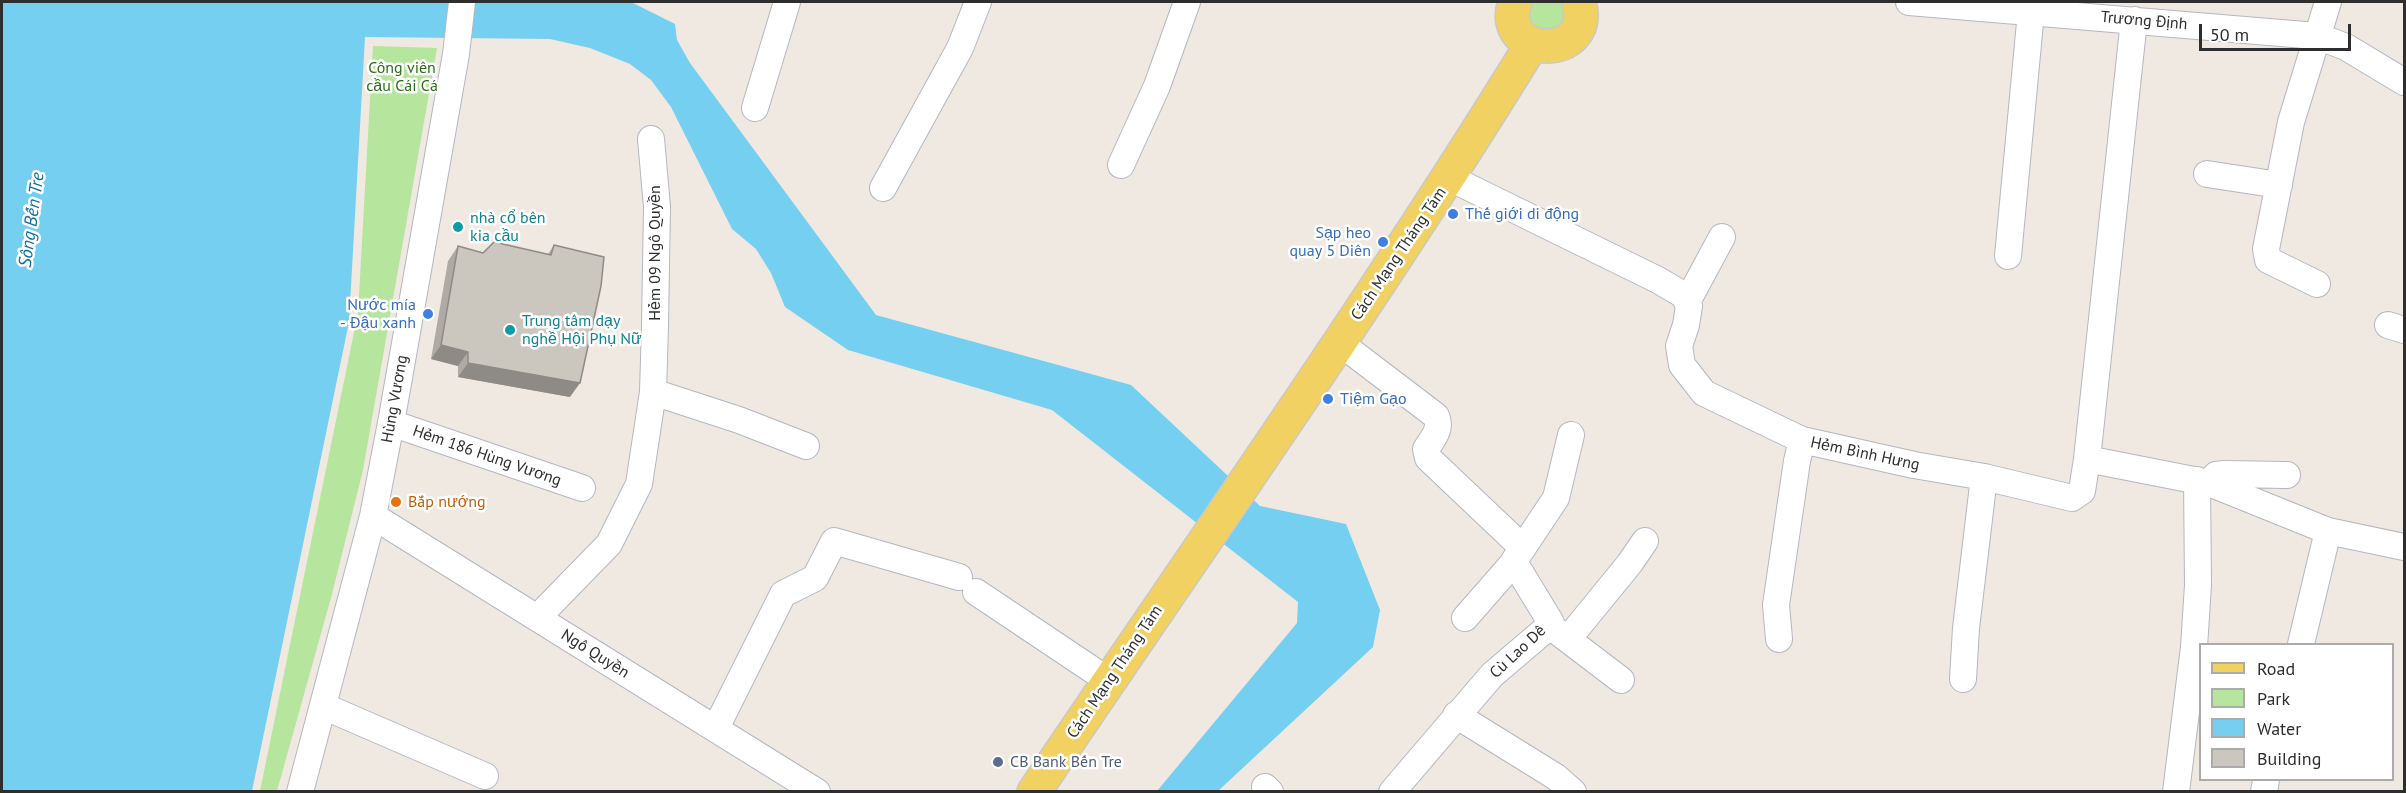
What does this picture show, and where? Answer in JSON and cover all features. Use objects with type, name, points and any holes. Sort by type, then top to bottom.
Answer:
[{"type":"main road","points":[[1515,2],[1512,18],[1516,29],[1532,44],[1544,47],[1556,46],[1566,41],[1577,27],[1588,4]]},
{"type":"main road","name":"Cách Mạng Tháng Tám","points":[[1034,792],[1450,178],[1532,44]]},
{"type":"street","name":"Hùng Vương","points":[[300,792],[373,516],[456,54],[462,2]]},
{"type":"street","points":[[755,108],[786,2]]},
{"type":"street","points":[[883,188],[960,48],[978,2]]},
{"type":"street","points":[[1122,165],[1157,87],[1187,2]]},
{"type":"street","name":"Trương Định","points":[[1909,2],[2317,36],[2346,47],[2404,82]]},
{"type":"street","points":[[2317,284],[2268,260],[2266,249],[2291,122],[2328,2]]},
{"type":"street","points":[[2008,256],[2031,12]]},
{"type":"street","name":"Hẻm Bình Hưng","points":[[1687,302],[1689,306],[1686,325],[1679,346],[1682,365],[1704,393],[1802,440],[1914,465],[1984,477],[2072,498],[2082,491],[2134,20]]},
{"type":"street","name":"Hẻm 09 Ngô Quyền","points":[[537,618],[609,544],[639,484],[653,392],[657,207],[651,139]]},
{"type":"street","points":[[2207,174],[2279,185]]},
{"type":"street","points":[[1450,178],[1658,280],[1685,296],[1687,302]]},
{"type":"street","points":[[1687,302],[1722,237]]},
{"type":"street","name":"Cù Lao Dê","points":[[1340,343],[1436,416],[1439,423],[1438,429],[1426,449],[1428,458],[1518,555],[1550,621],[1558,632],[1492,675],[1392,792]]},
{"type":"street","points":[[653,392],[740,420],[806,446]]},
{"type":"street","name":"Hẻm 186 Hùng Vương","points":[[391,423],[582,488]]},
{"type":"street","points":[[1465,618],[1518,555],[1556,498],[1571,435]]},
{"type":"street","points":[[1779,639],[1775,619],[1777,593],[1802,440]]},
{"type":"street","points":[[2086,459],[2203,481],[2328,531],[2404,547]]},
{"type":"street","points":[[2203,481],[2224,474],[2287,476]]},
{"type":"street","points":[[1963,679],[1966,628],[1984,477]]},
{"type":"street","points":[[2176,792],[2197,648],[2203,481]]},
{"type":"street","name":"Ngô Quyền","points":[[373,516],[817,792]]},
{"type":"street","points":[[2301,643],[2328,531]]},
{"type":"street","points":[[716,728],[783,594],[815,578],[834,541],[968,585],[1109,681]]},
{"type":"street","points":[[1621,680],[1558,632],[1630,563],[1644,541]]},
{"type":"street","points":[[323,706],[485,776]]},
{"type":"street","points":[[1456,715],[1556,777],[1573,792]]},
{"type":"green space","points":[[1524,2],[1568,2],[1565,27],[1535,34]]},
{"type":"green space","name":"Công viên cầu Cái Cá","points":[[373,46],[437,48],[363,470],[332,594],[277,791],[260,791],[358,313]]},
{"type":"water","name":"Sông Bến Tre","points":[[2,2],[631,2],[675,24],[677,40],[690,63],[876,315],[1131,385],[1260,506],[1346,524],[1380,610],[1373,647],[1218,791],[1157,791],[1297,623],[1298,602],[1052,410],[848,350],[785,307],[771,273],[756,249],[732,229],[671,107],[651,80],[630,64],[590,48],[550,39],[365,37],[349,322],[252,791],[2,792]]},
{"type":"building","name":"Trung tâm dạy nghề Hội Phụ Nữ","points":[[494,242],[551,255],[554,245],[604,257],[601,286],[580,383],[468,363],[468,352],[441,345],[458,246],[483,253]]},
{"type":"place","name":"Thế giới di động","points":[[1453,214]]},
{"type":"place","name":"nhà cổ bên kia cầu","points":[[458,227]]},
{"type":"place","name":"Sạp heo quay 5 Diên","points":[[1383,242]]},
{"type":"place","name":"Nước mía - Đậu xanh","points":[[428,314]]},
{"type":"place","name":"Trung tâm dạy nghề Hội Phụ Nữ","points":[[510,330]]},
{"type":"place","name":"Tiệm Gạo","points":[[1328,399]]},
{"type":"place","name":"Bắp nướng","points":[[396,502]]},
{"type":"place","name":"CB Bank Bến Tre","points":[[998,762]]}]
